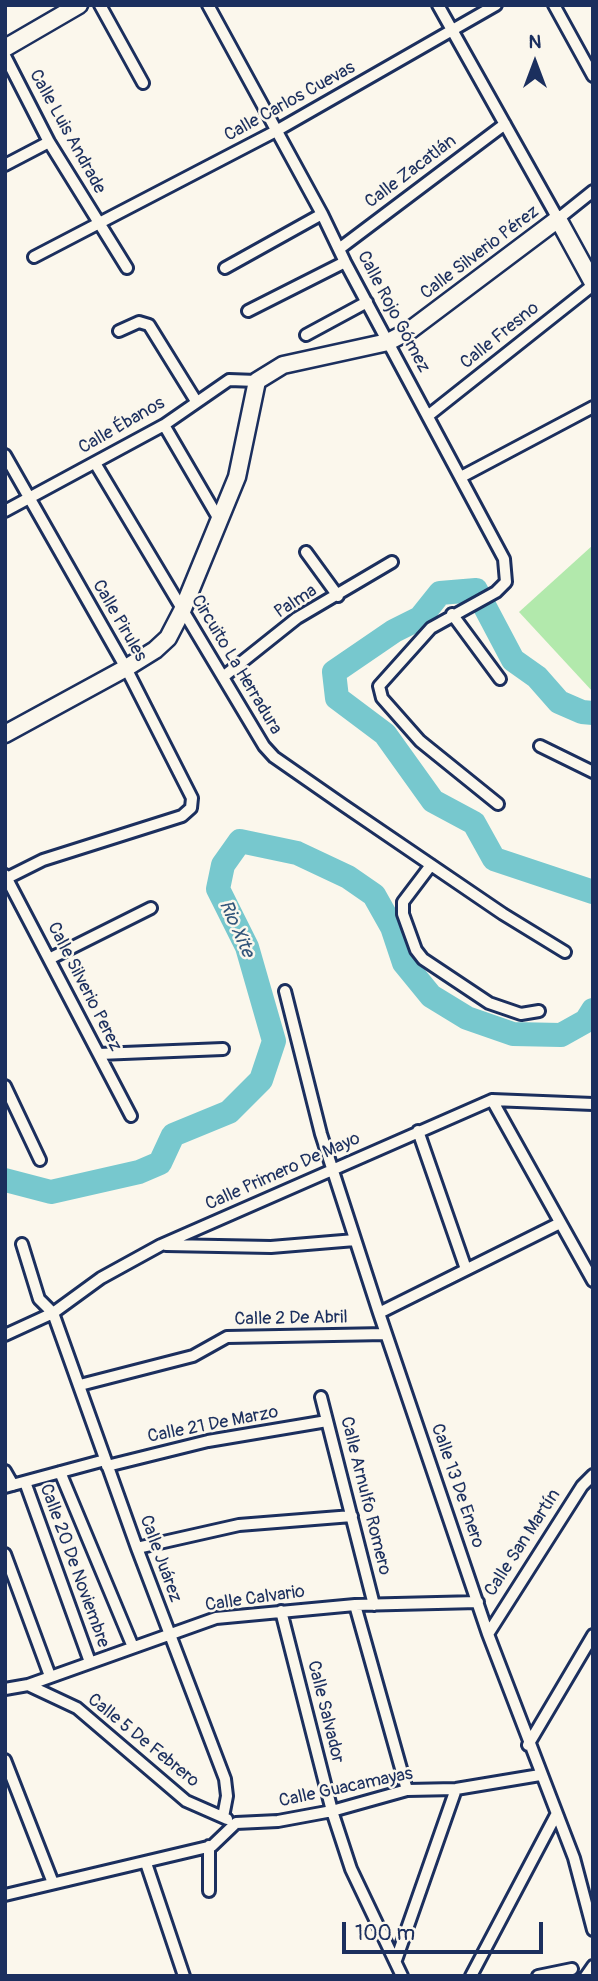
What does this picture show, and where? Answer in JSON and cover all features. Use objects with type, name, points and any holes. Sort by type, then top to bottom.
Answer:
[{"type":"street","points":[[5,48],[79,5]]},
{"type":"street","points":[[100,5],[144,83]]},
{"type":"street","name":"Calle Rojo Gómez","points":[[208,5],[504,559],[506,582],[496,592],[453,614],[420,639],[382,680],[379,692],[420,741],[498,804]]},
{"type":"street","points":[[439,5],[593,284]]},
{"type":"street","name":"Calle Carlos Cuevas","points":[[34,257],[276,131],[496,5]]},
{"type":"street","points":[[554,5],[593,76]]},
{"type":"street","name":"Calle Luis Andrade","points":[[5,56],[49,142],[127,268]]},
{"type":"street","name":"Calle Zacatlán","points":[[339,249],[505,124]]},
{"type":"street","points":[[5,165],[49,142]]},
{"type":"street","name":"Calle Silverio Pérez","points":[[257,381],[283,365],[388,342],[409,331],[593,191]]},
{"type":"street","points":[[225,268],[322,214]]},
{"type":"street","points":[[248,311],[345,262]]},
{"type":"street","name":"Calle Fresno","points":[[429,415],[593,284]]},
{"type":"street","points":[[306,335],[367,302]]},
{"type":"street","points":[[119,331],[139,322],[149,326],[196,401]]},
{"type":"street","name":"Calle Ébanos","points":[[5,511],[164,425],[229,380],[257,381]]},
{"type":"street","points":[[5,734],[125,668],[155,650],[168,638],[182,611],[237,477],[257,381]]},
{"type":"street","points":[[461,477],[593,407]]},
{"type":"street","points":[[164,425],[220,521]]},
{"type":"street","name":"Calle Pirules","points":[[5,455],[125,668],[192,799],[191,808],[182,816],[43,860],[6,876]]},
{"type":"street","name":"Circuito La Herradura","points":[[95,463],[223,677],[254,734],[274,757],[565,952]]},
{"type":"street","points":[[306,552],[338,596]]},
{"type":"street","name":"Palma","points":[[223,677],[297,618],[392,562]]},
{"type":"street","points":[[453,614],[499,679]]},
{"type":"street","points":[[540,746],[593,772]]},
{"type":"street","points":[[431,864],[403,902],[403,914],[416,950],[423,959],[489,1003],[521,1014],[539,1011]]},
{"type":"street","name":"Calle Silverio Perez","points":[[6,876],[131,1116]]},
{"type":"street","points":[[51,958],[151,908]]},
{"type":"street","name":"Calle 13 De Enero","points":[[285,991],[332,1170],[386,1335],[488,1634],[573,1858],[593,1930]]},
{"type":"street","points":[[99,1054],[223,1049]]},
{"type":"street","points":[[5,1086],[40,1160]]},
{"type":"street","points":[[492,1100],[593,1280]]},
{"type":"street","name":"Calle Primero De Mayo","points":[[5,1335],[53,1313],[101,1278],[161,1245],[492,1100],[593,1104]]},
{"type":"street","points":[[418,1131],[466,1269]]},
{"type":"street","points":[[379,1313],[560,1223]]},
{"type":"street","points":[[161,1245],[271,1247],[355,1240]]},
{"type":"street","name":"Calle Juárez","points":[[22,1244],[39,1299],[53,1313],[137,1548],[225,1779],[227,1796],[223,1817]]},
{"type":"street","name":"Calle 2 De Abril","points":[[80,1385],[193,1356],[227,1337],[386,1335]]},
{"type":"street","name":"Calle Arnulfo Romero","points":[[321,1397],[374,1605]]},
{"type":"street","name":"Calle 21 De Marzo","points":[[14,1485],[60,1472],[208,1441],[327,1421]]},
{"type":"street","name":"Calle 20 De Noviembre","points":[[5,1471],[14,1485],[90,1662]]},
{"type":"street","points":[[60,1472],[133,1647]]},
{"type":"street","name":"Calle San Martín","points":[[488,1634],[582,1486],[593,1475]]},
{"type":"street","points":[[137,1548],[239,1525],[352,1516]]},
{"type":"street","points":[[5,1554],[50,1676]]},
{"type":"street","name":"Calle Calvario","points":[[5,1689],[28,1685],[216,1618],[355,1605],[478,1602]]},
{"type":"street","points":[[355,1605],[407,1790]]},
{"type":"street","name":"Calle Salvador","points":[[281,1611],[332,1811],[361,1892],[402,1976]]},
{"type":"street","points":[[528,1745],[593,1635]]},
{"type":"street","name":"Calle 5 De Febrero","points":[[28,1685],[77,1708],[187,1801],[236,1823]]},
{"type":"street","points":[[5,1760],[53,1883]]},
{"type":"street","name":"Calle Guacamayas","points":[[236,1823],[278,1821],[332,1811],[407,1790],[456,1789],[540,1775]]},
{"type":"street","points":[[396,1961],[456,1789]]},
{"type":"street","points":[[471,1976],[556,1815]]},
{"type":"street","points":[[5,1895],[209,1846],[236,1823]]},
{"type":"street","points":[[209,1846],[209,1891]]},
{"type":"street","points":[[146,1863],[184,1976]]},
{"type":"street","points":[[586,1976],[593,1966]]},
{"type":"street","points":[[538,1976],[572,1969]]},
{"type":"green space","points":[[593,545],[593,692],[519,612]]},
{"type":"waterway","name":"Rio Xite","points":[[593,713],[582,712],[559,702],[537,677],[513,660],[476,590],[440,593],[420,618],[394,631],[334,672],[337,698],[385,734],[433,801],[474,823],[494,859],[593,892]]},
{"type":"waterway","name":"Rio Xite","points":[[5,1180],[51,1192],[139,1172],[160,1163],[173,1135],[229,1112],[261,1080],[274,1041],[247,947],[218,889],[223,865],[240,841],[297,853],[348,877],[374,895],[392,927],[404,963],[431,996],[467,1018],[513,1034],[561,1035],[586,1021],[593,1010]]}]
